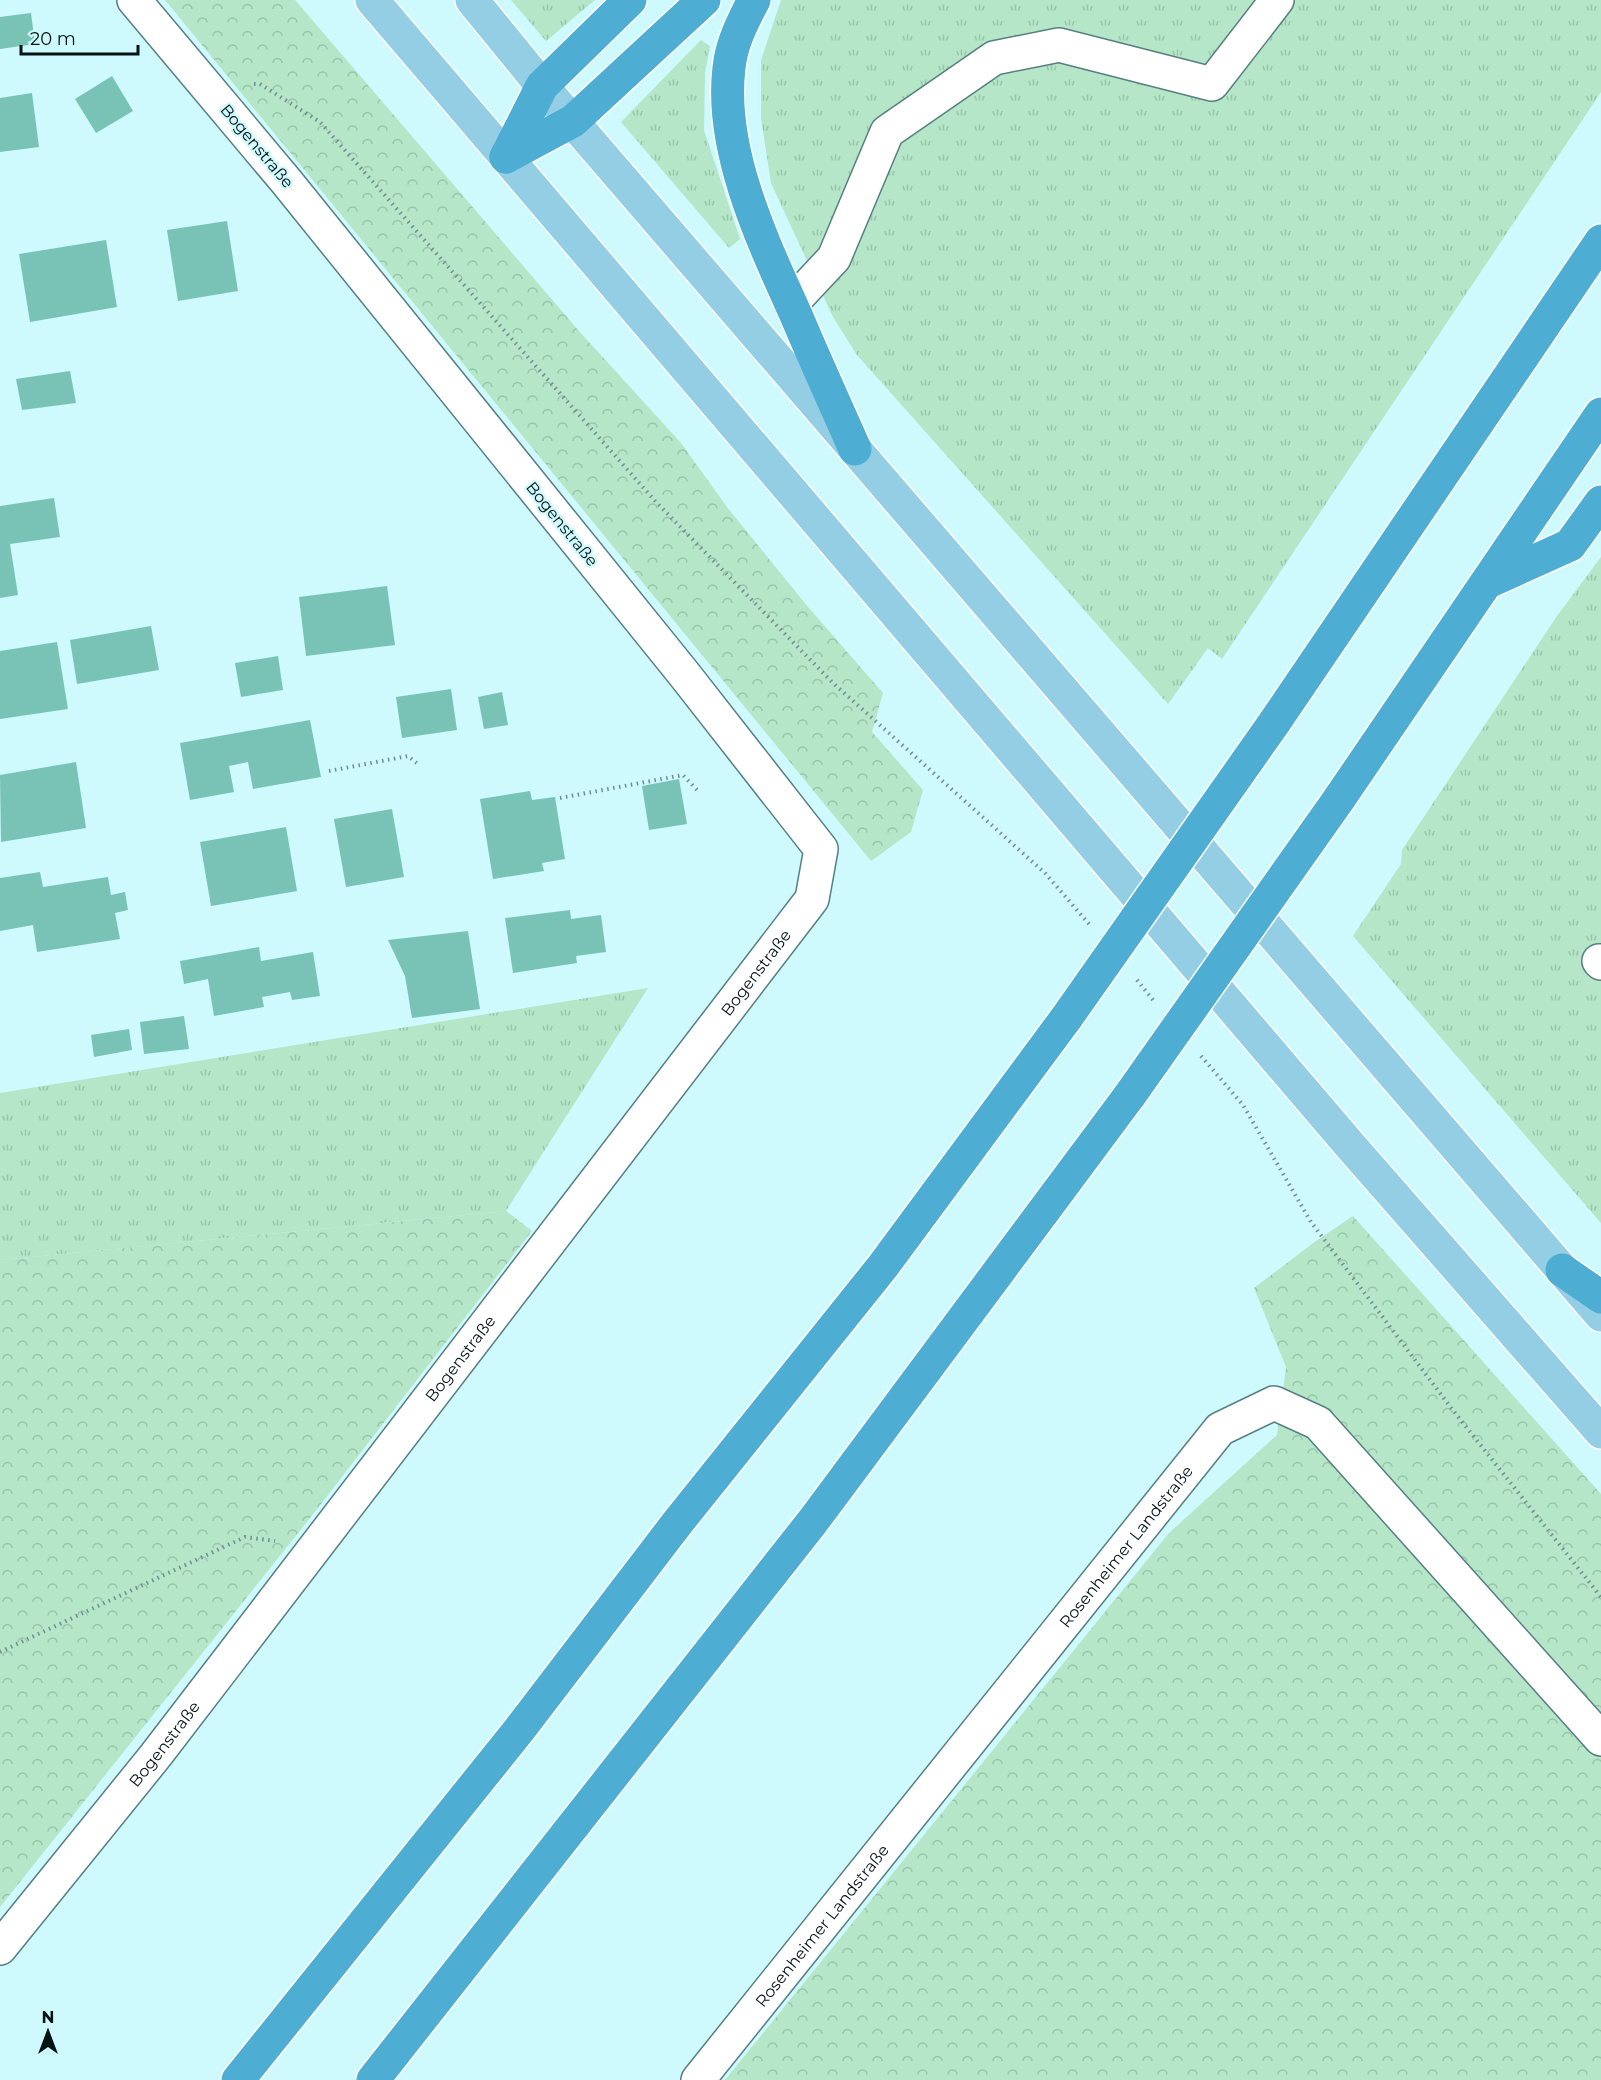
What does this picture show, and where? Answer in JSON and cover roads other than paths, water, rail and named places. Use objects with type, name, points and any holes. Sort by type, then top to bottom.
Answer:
[{"type":"highway","points":[[506,157],[543,86],[630,0]]},
{"type":"highway","points":[[506,157],[573,120],[704,0]]},
{"type":"highway","points":[[754,0],[739,30],[729,67],[728,117],[742,177],[756,221],[855,448]]},
{"type":"highway","points":[[238,2080],[511,1739],[678,1522],[883,1266],[1067,1017],[1274,723],[1601,241]]},
{"type":"highway","points":[[373,2080],[813,1521],[1130,1095],[1340,798],[1601,414]]},
{"type":"highway","points":[[1488,582],[1570,545],[1601,502]]},
{"type":"highway","points":[[1562,1270],[1601,1297]]},
{"type":"main road","points":[[372,0],[1340,1134],[1601,1432]]},
{"type":"main road","points":[[472,0],[543,86],[1601,1315]]},
{"type":"street","name":"Bogenstraße","points":[[0,1948],[156,1755],[314,1545],[812,899],[821,849],[684,674],[286,181],[134,0]]},
{"type":"street","points":[[791,304],[834,258],[887,132],[994,58],[1059,45],[1212,84],[1277,0]]},
{"type":"street","name":"Rosenheimer Landstraße","points":[[698,2080],[1220,1429],[1274,1403],[1318,1423],[1601,1738]]}]
